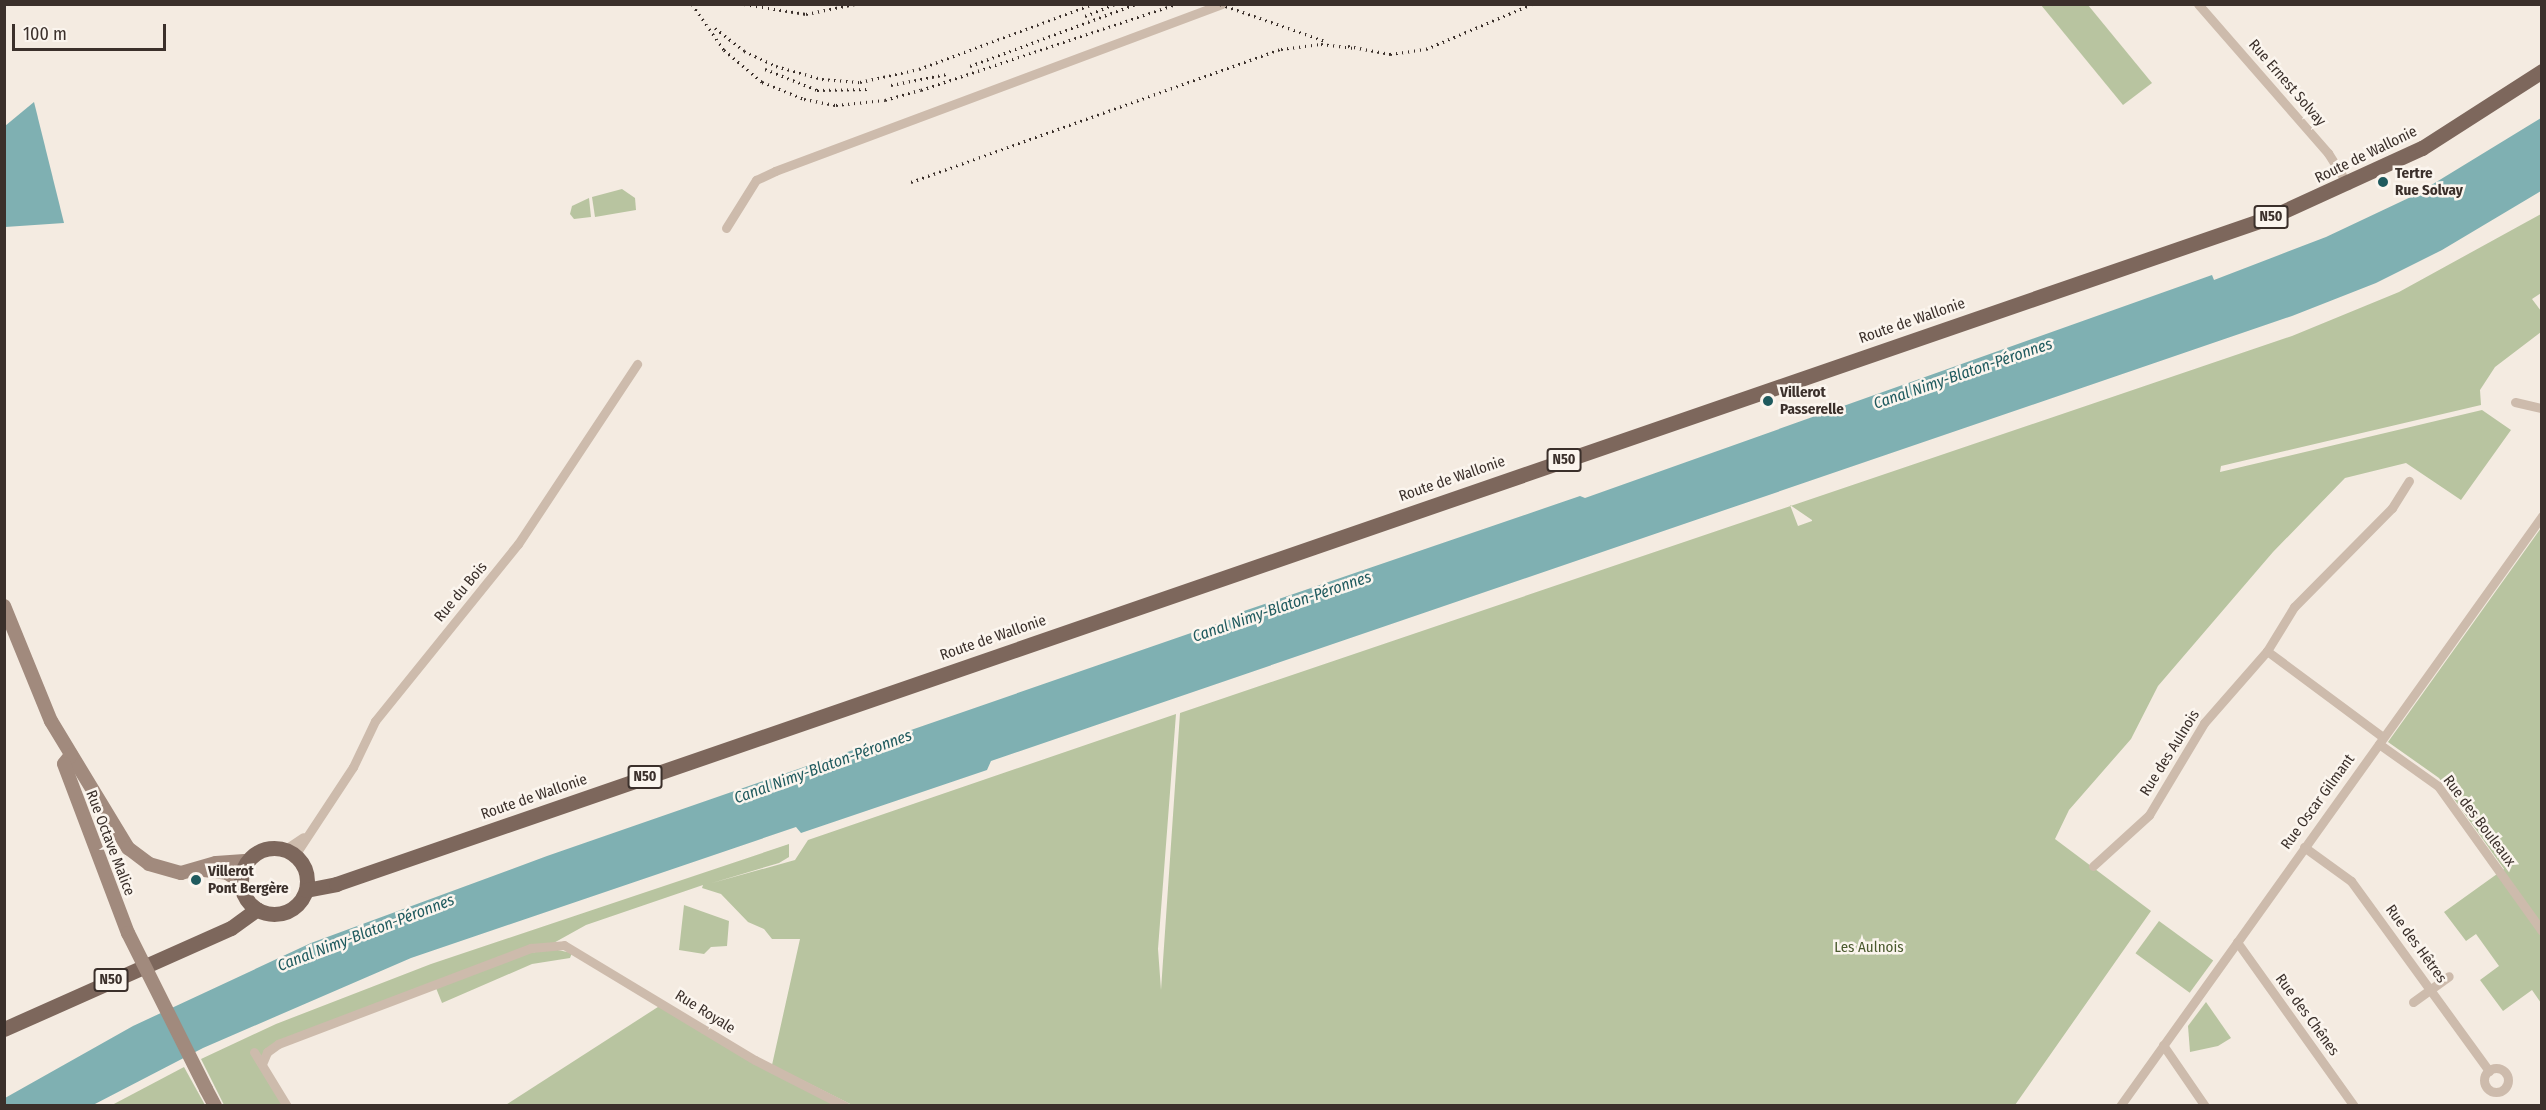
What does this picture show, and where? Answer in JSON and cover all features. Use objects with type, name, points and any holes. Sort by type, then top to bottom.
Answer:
[{"type":"main road","name":"Route de Wallonie","points":[[306,890],[354,877],[2249,225],[2348,185],[2464,124],[2541,71]]},
{"type":"main road","points":[[218,933],[238,912],[248,861],[261,851],[289,852],[305,869],[321,876],[354,877]]},
{"type":"main road","points":[[242,885],[257,909],[269,914],[287,911],[298,904],[306,890],[305,869]]},
{"type":"main road","points":[[218,933],[257,909]]},
{"type":"main road","name":"N50","points":[[4,1029],[218,933]]},
{"type":"street","points":[[726,228],[756,180],[1222,4]]},
{"type":"street","name":"Rue Ernest Solvay","points":[[2198,4],[2328,153],[2348,185]]},
{"type":"street","name":"Rue du Bois","points":[[289,852],[305,835],[352,767],[381,712],[512,552],[637,364]]},
{"type":"street","points":[[2515,402],[2541,408]]},
{"type":"street","name":"Rue des Aulnois","points":[[2093,866],[2149,815],[2204,723],[2268,651],[2294,606],[2392,508],[2409,481]]},
{"type":"street","name":"Rue Oscar Gilmant","points":[[2120,1106],[2541,516]]},
{"type":"street","name":"Rue Octave Malice","points":[[4,606],[35,686],[71,755],[64,764],[128,933],[215,1106]]},
{"type":"street","points":[[2268,651],[2381,740]]},
{"type":"street","name":"Rue des Bouleaux","points":[[2381,740],[2438,786],[2541,931]]},
{"type":"street","points":[[71,755],[114,828],[139,859],[182,873],[202,869],[216,863],[248,861]]},
{"type":"street","name":"Rue des Hêtres","points":[[2304,847],[2351,881],[2489,1071]]},
{"type":"street","points":[[202,869],[227,873],[242,885]]},
{"type":"street","name":"Rue des Chênes","points":[[2237,942],[2354,1106]]},
{"type":"street","name":"Rue Royale","points":[[262,1064],[267,1052],[278,1044],[531,948],[550,945],[576,950],[755,1060],[845,1106]]},
{"type":"street","points":[[2413,1002],[2450,976]]},
{"type":"street","points":[[2163,1045],[2205,1106]]},
{"type":"street","points":[[254,1052],[287,1106]]},
{"type":"green space","points":[[2041,5],[2088,5],[2152,83],[2123,105]]},
{"type":"green space","points":[[622,189],[635,198],[636,210],[595,217],[592,197]]},
{"type":"green space","points":[[589,198],[591,217],[574,219],[570,214],[572,206]]},
{"type":"green space","name":"Les Aulnois","points":[[2541,214],[2541,293],[2532,299],[2541,311],[2541,332],[2495,367],[2480,390],[2481,405],[2221,466],[2220,472],[2482,410],[2511,430],[2461,500],[2406,463],[2345,478],[2273,552],[2158,686],[2131,739],[2069,810],[2055,839],[2151,911],[2015,1105],[852,1105],[772,1065],[800,939],[772,939],[764,929],[748,922],[721,894],[702,888],[703,885],[586,925],[550,945],[278,1044],[262,1064],[287,1105],[224,1105],[201,1059],[276,1024],[431,964],[789,844],[789,857],[779,863],[712,883],[795,860],[808,840],[1176,714],[1158,949],[1161,990],[1180,713],[1790,506],[1798,526],[1812,520],[1791,506],[2292,336],[2399,292]]},
{"type":"green space","points":[[2541,528],[2541,1003],[2532,990],[2503,1011],[2480,980],[2499,966],[2476,934],[2466,941],[2444,912],[2504,869],[2439,778],[2388,742]]},
{"type":"green space","points":[[684,905],[729,921],[727,946],[711,947],[704,954],[679,950]]},
{"type":"green space","points":[[2159,921],[2213,960],[2190,993],[2135,953]]},
{"type":"green space","points":[[553,949],[572,953],[570,958],[532,964],[442,1003],[436,988],[524,954]]},
{"type":"green space","points":[[2206,1002],[2231,1038],[2218,1046],[2190,1052],[2188,1026]]},
{"type":"green space","points":[[661,1005],[839,1106],[504,1106]]},
{"type":"green space","points":[[184,1067],[205,1105],[112,1105]]},
{"type":"water","points":[[34,102],[64,223],[5,227],[5,126]]},
{"type":"water","name":"Canal Nimy-Blaton-Péronnes","points":[[2541,118],[2541,191],[2442,250],[2376,283],[2292,316],[991,761],[987,770],[801,833],[796,827],[411,958],[203,1048],[93,1105],[5,1106],[5,1098],[133,1026],[311,943],[547,856],[1243,615],[1244,611],[1580,496],[1585,498],[2212,275],[2214,280],[2326,237],[2415,195]]},
{"type":"railway","points":[[692,4],[724,50],[762,82],[804,99],[836,105],[885,100],[921,90],[1177,4]]},
{"type":"railway","points":[[744,4],[806,14],[855,4]]},
{"type":"railway","points":[[715,28],[744,51],[776,66],[822,79],[860,82],[919,69],[1093,4]]},
{"type":"railway","points":[[1085,16],[1115,4]]},
{"type":"railway","points":[[970,66],[1136,4]]},
{"type":"railway","points":[[1220,4],[1325,41]]},
{"type":"railway","points":[[1348,46],[1390,54],[1426,49],[1532,4]]},
{"type":"railway","points":[[911,182],[1281,49],[1321,44],[1356,48]]},
{"type":"railway","points":[[765,69],[817,90],[869,89]]},
{"type":"railway","points":[[891,85],[947,74]]},
{"type":"place","name":"Tertre Rue Solvay","points":[[2383,182]]},
{"type":"place","name":"Villerot Passerelle","points":[[1768,401]]},
{"type":"place","name":"Villerot Pont Bergère","points":[[196,880]]}]
